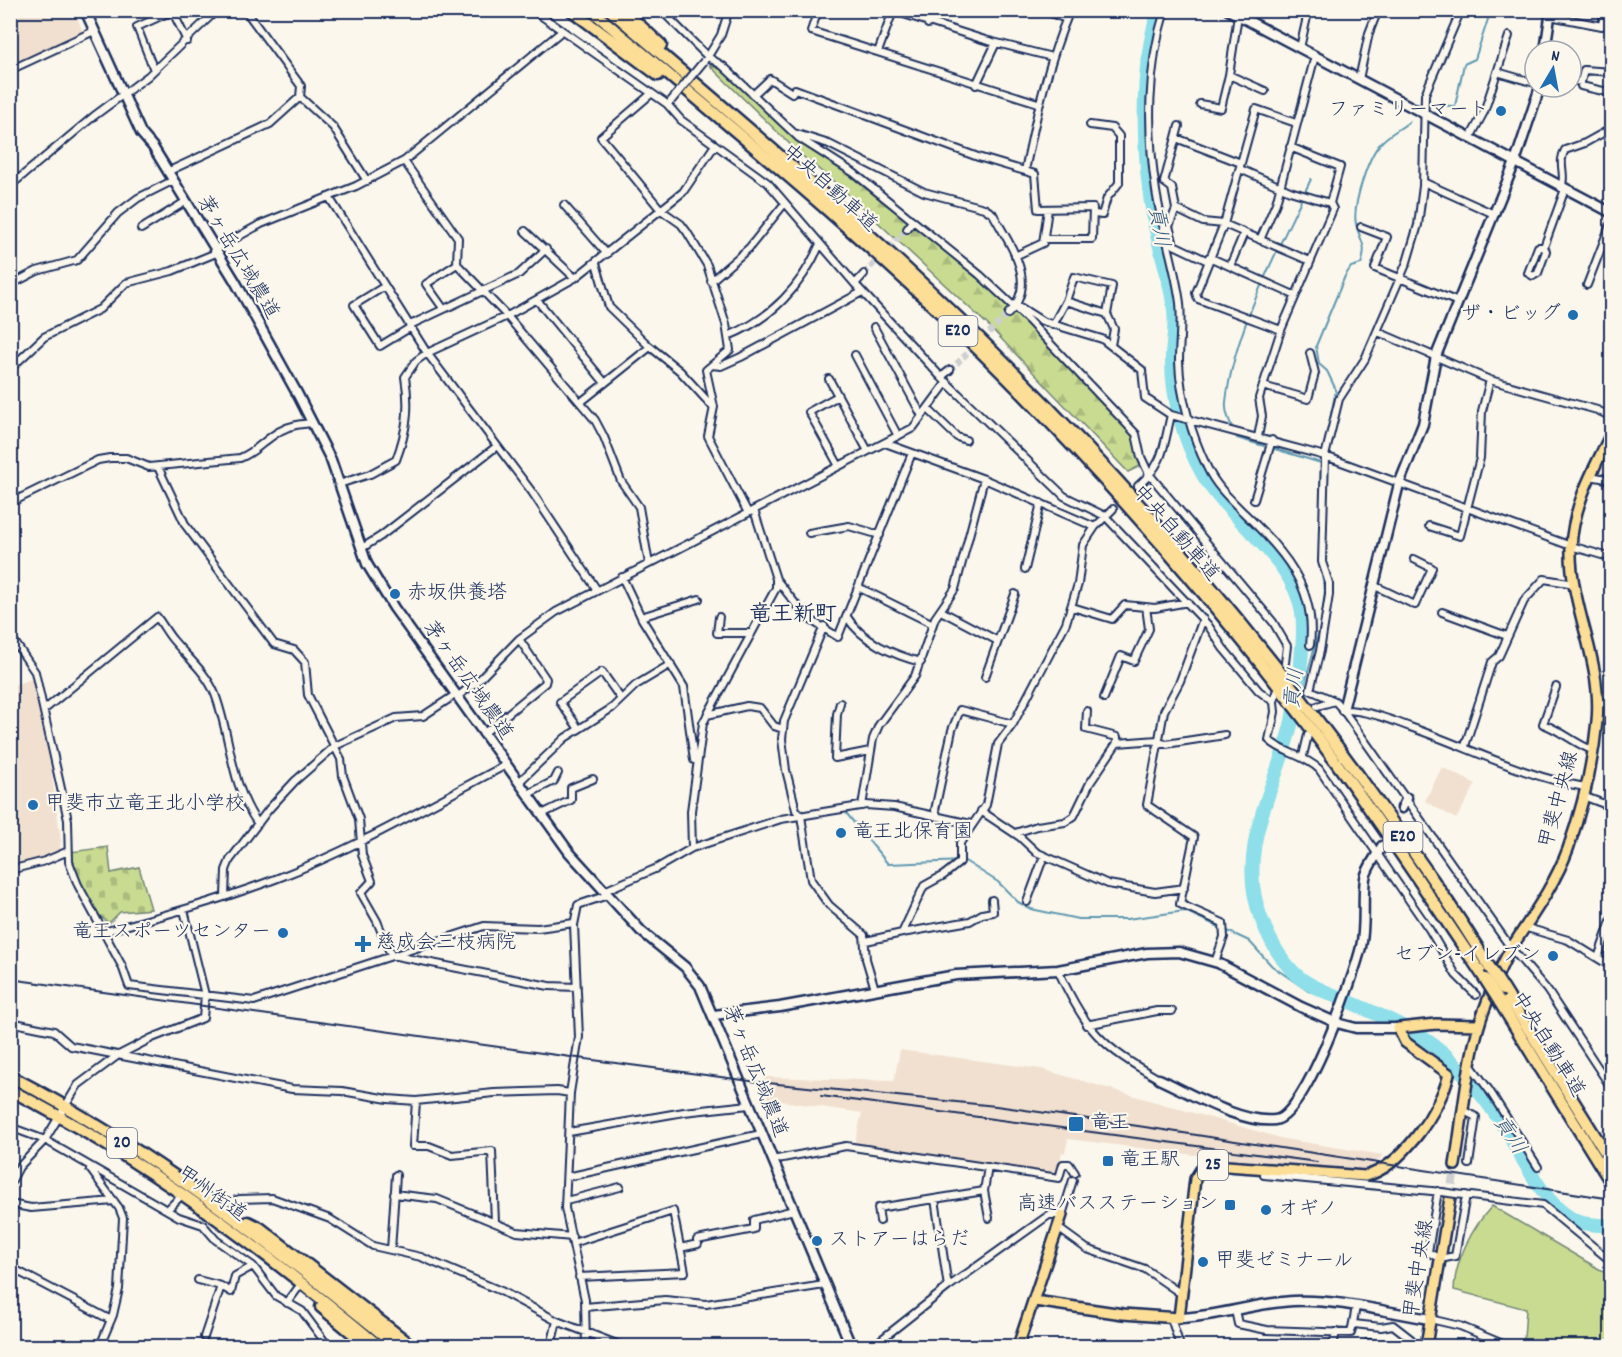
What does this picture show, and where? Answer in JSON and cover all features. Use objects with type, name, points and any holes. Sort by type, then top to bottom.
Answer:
[{"type":"highway","points":[[571,10],[747,141]]},
{"type":"highway","name":"中央自動車道","points":[[591,10],[747,141],[889,268],[1018,389],[1154,536],[1306,722],[1403,856],[1485,979],[1611,1184]]},
{"type":"highway","name":"中央自動車道","points":[[610,10],[897,260],[1025,383],[1161,529],[1314,709],[1450,905],[1611,1162]]},
{"type":"highway","points":[[623,10],[727,110]]},
{"type":"highway","name":"甲州街道","points":[[10,1076],[397,1347]]},
{"type":"highway","name":"甲州街道","points":[[10,1090],[61,1112],[143,1155],[231,1215],[341,1307],[379,1347]]},
{"type":"highway","name":"20","points":[[206,1212],[229,1237],[298,1288],[368,1347]]},
{"type":"highway","name":"甲州街道","points":[[231,1215],[260,1228],[412,1347]]},
{"type":"main road","name":"甲斐中央線","points":[[1455,1165],[1479,1024],[1511,948],[1527,928],[1568,850],[1584,791],[1598,705],[1593,657],[1575,584],[1571,546],[1579,503],[1611,432]]},
{"type":"main road","points":[[1398,1028],[1422,1025],[1479,1024]]},
{"type":"main road","name":"25","points":[[1175,1318],[1198,1172],[1213,1165],[1365,1176],[1377,1173],[1398,1156],[1428,1120],[1449,1074],[1405,1042],[1398,1028]]},
{"type":"main road","name":"甲斐中央線","points":[[1426,1347],[1440,1258],[1443,1194]]},
{"type":"main road","points":[[1018,1347],[1062,1215]]},
{"type":"main road","points":[[1035,1301],[1175,1318]]},
{"type":"street","name":"茅ヶ岳広域農道","points":[[85,10],[141,133],[153,147],[235,281],[328,452],[367,564],[394,608],[570,852],[641,931],[685,967],[700,986],[851,1347]]},
{"type":"street","points":[[10,186],[154,70],[217,10]]},
{"type":"street","points":[[10,285],[37,271],[77,260],[118,213],[138,198],[170,176],[270,124],[300,97],[301,86],[245,10]]},
{"type":"street","points":[[533,10],[651,94],[669,103],[681,120],[768,183],[862,292],[941,376],[1064,496],[1106,516],[1188,602],[1223,648],[1260,691],[1274,702]]},
{"type":"street","points":[[669,103],[706,59],[721,35],[729,10]]},
{"type":"street","points":[[818,10],[811,31],[1038,104]]},
{"type":"street","points":[[928,24],[933,10]]},
{"type":"street","points":[[1043,10],[1066,19]]},
{"type":"street","points":[[1025,171],[1038,104],[1052,57],[1070,10]]},
{"type":"street","points":[[1165,10],[1157,37],[1153,72],[1152,157],[1156,192],[1180,304],[1180,375],[1190,419],[1207,468],[1215,482],[1285,554],[1310,608],[1314,627],[1310,645]]},
{"type":"street","points":[[1300,48],[1307,17],[1312,10]]},
{"type":"street","points":[[1359,79],[1369,33],[1378,10]]},
{"type":"street","points":[[1461,10],[1425,94],[1425,156],[1418,225],[1400,279],[1378,332],[1365,359],[1339,399],[1322,456],[1322,562],[1329,583],[1324,628],[1310,690],[1335,701],[1343,710],[1511,948],[1547,990],[1611,1089]]},
{"type":"street","points":[[154,70],[137,27],[172,11],[187,41]]},
{"type":"street","points":[[878,52],[892,11],[928,24],[1052,57]]},
{"type":"street","points":[[664,12],[706,59],[723,66],[794,133],[854,173],[980,275],[1012,309],[1028,320],[1117,417],[1133,430],[1141,457],[1150,475],[1273,622],[1287,646],[1284,663]]},
{"type":"street","points":[[1200,104],[1221,108],[1229,75],[1232,12],[1611,213]]},
{"type":"street","points":[[1547,39],[1551,13],[1602,26],[1604,12]]},
{"type":"street","points":[[10,70],[94,31]]},
{"type":"street","points":[[10,369],[44,337],[100,309],[126,283],[172,271],[215,251],[261,224],[367,181],[404,161],[562,31]]},
{"type":"street","points":[[1470,138],[1484,112],[1509,36]]},
{"type":"street","points":[[976,85],[996,43]]},
{"type":"street","points":[[1260,240],[1281,187],[1315,56]]},
{"type":"street","points":[[1583,74],[1584,70],[1611,72]]},
{"type":"street","points":[[1497,72],[1523,80]]},
{"type":"street","points":[[1229,75],[1265,91]]},
{"type":"street","points":[[753,95],[770,80],[792,93],[795,89],[978,157],[1035,174],[1038,209],[1093,208],[1095,214],[1092,219],[1092,239],[1044,239]]},
{"type":"street","points":[[1583,86],[1611,93]]},
{"type":"street","points":[[651,94],[601,137],[661,210],[681,224],[707,265],[730,350],[706,369],[714,407],[708,436],[751,511],[776,579],[806,617],[824,626],[838,637],[912,453]]},
{"type":"street","points":[[300,97],[333,127],[367,181]]},
{"type":"street","points":[[1343,710],[1399,484],[1423,423],[1436,356],[1515,162],[1537,99]]},
{"type":"street","points":[[1281,330],[1198,299],[1196,293],[1224,224],[1232,188],[1256,109],[1296,123]]},
{"type":"street","points":[[1090,125],[1112,128],[1119,136],[1119,183],[1107,198],[1102,215],[1095,214]]},
{"type":"street","points":[[1179,126],[1164,182],[1172,188],[1176,209],[1170,226],[1174,245],[1230,266],[1294,295]]},
{"type":"street","points":[[1544,247],[1565,181],[1561,160],[1565,150],[1585,143],[1611,128]]},
{"type":"street","points":[[794,133],[829,144],[924,192],[984,208],[993,214],[1015,256],[1023,279],[1012,309]]},
{"type":"street","points":[[1176,138],[1281,187],[1330,203],[1334,209],[1294,295],[1281,330],[1259,398],[1262,416],[1258,437]]},
{"type":"street","points":[[339,484],[370,474],[396,460],[403,440],[410,404],[405,377],[416,361],[427,353],[537,300],[596,263],[683,192],[715,145]]},
{"type":"street","points":[[1290,147],[1340,167],[1330,203]]},
{"type":"street","points":[[404,161],[458,238],[457,264],[507,316],[581,402],[604,437],[621,482],[639,507],[649,564]]},
{"type":"street","points":[[1423,182],[1494,214]]},
{"type":"street","points":[[329,196],[427,353],[532,492],[597,590]]},
{"type":"street","points":[[141,229],[185,202]]},
{"type":"street","points":[[711,281],[749,248],[785,203]]},
{"type":"street","points":[[564,205],[606,254]]},
{"type":"street","points":[[1015,256],[1043,243],[1048,209]]},
{"type":"street","points":[[1176,209],[1203,222],[1224,224],[1310,261]]},
{"type":"street","points":[[1587,285],[1611,220]]},
{"type":"street","points":[[907,229],[913,221]]},
{"type":"street","points":[[1361,227],[1387,237],[1375,268],[1458,302]]},
{"type":"street","points":[[525,231],[575,278]]},
{"type":"street","points":[[1230,266],[1244,233]]},
{"type":"street","points":[[728,336],[742,331],[775,309],[804,277],[820,244]]},
{"type":"street","points":[[386,286],[354,305],[380,346],[410,326],[483,292],[527,268],[546,249]]},
{"type":"street","points":[[596,263],[609,307],[650,347],[680,371],[714,407]]},
{"type":"street","points":[[443,309],[426,284],[457,264]]},
{"type":"street","points":[[855,284],[864,274]]},
{"type":"street","points":[[1053,325],[1066,301],[1074,277],[1112,286],[1107,314],[1114,329],[1111,345]]},
{"type":"street","points":[[712,365],[721,366],[741,357],[862,292]]},
{"type":"street","points":[[537,300],[605,383]]},
{"type":"street","points":[[1066,301],[1107,314]]},
{"type":"street","points":[[1012,309],[1053,325],[1102,339],[1142,370],[1145,398],[1171,415],[1272,440],[1322,456],[1571,546],[1611,558]]},
{"type":"street","points":[[874,327],[922,417]]},
{"type":"street","points":[[1378,332],[1490,380],[1597,410],[1611,417]]},
{"type":"street","points":[[581,402],[650,347]]},
{"type":"street","points":[[1263,386],[1308,399],[1316,373],[1310,353]]},
{"type":"street","points":[[855,355],[898,436]]},
{"type":"street","points":[[941,376],[950,370]]},
{"type":"street","points":[[829,379],[868,451]]},
{"type":"street","points":[[1429,526],[1460,536],[1480,458],[1482,411],[1490,380]]},
{"type":"street","points":[[225,896],[226,870],[230,860],[296,781],[335,746],[396,718],[423,716],[480,678],[519,639],[556,612],[913,428],[947,382]]},
{"type":"street","points":[[838,396],[809,412],[839,466]]},
{"type":"street","points":[[928,409],[957,436],[966,440]]},
{"type":"street","points":[[1138,486],[1150,475],[1163,454],[1171,415]]},
{"type":"street","points":[[10,503],[98,460],[126,458],[138,464],[158,467],[240,458],[250,454],[280,430],[313,423]]},
{"type":"street","points":[[1254,500],[1272,440]]},
{"type":"street","points":[[885,443],[984,479],[1095,527]]},
{"type":"street","points":[[362,548],[381,537],[497,446]]},
{"type":"street","points":[[158,467],[186,526],[274,644],[294,650],[305,662],[309,695],[335,746],[340,759],[342,776],[359,819],[360,842],[372,881],[361,893],[377,921],[391,955]]},
{"type":"street","points":[[1590,476],[1611,480]]},
{"type":"street","points":[[862,806],[870,751],[879,725],[903,695],[921,662],[933,624],[955,589],[984,479]]},
{"type":"street","points":[[1024,569],[1041,503]]},
{"type":"street","points":[[902,933],[924,886],[960,859],[960,843],[986,805],[998,744],[1012,724],[1072,607],[1083,545],[1095,527],[1113,509]]},
{"type":"street","points":[[809,533],[849,526],[880,535]]},
{"type":"street","points":[[1375,586],[1415,605],[1432,568],[1414,559]]},
{"type":"street","points":[[622,577],[640,617],[684,687],[695,766]]},
{"type":"street","points":[[692,848],[690,828],[695,766],[707,715],[776,588],[776,579]]},
{"type":"street","points":[[1465,746],[1492,662],[1499,656],[1524,602],[1544,579],[1575,584]]},
{"type":"street","points":[[858,587],[933,624]]},
{"type":"street","points":[[985,678],[1016,594]]},
{"type":"street","points":[[640,617],[699,599]]},
{"type":"street","points":[[1072,607],[1112,619],[1125,605],[1146,607],[1188,602]]},
{"type":"street","points":[[1104,698],[1121,656],[1134,661],[1149,629],[1146,607]]},
{"type":"street","points":[[940,610],[998,641]]},
{"type":"street","points":[[1442,612],[1507,636]]},
{"type":"street","points":[[719,616],[717,633],[752,633]]},
{"type":"street","points":[[847,616],[853,627],[880,646],[898,656],[921,662]]},
{"type":"street","points":[[44,710],[158,617],[173,640],[194,660],[215,694],[231,749],[238,790],[258,824]]},
{"type":"street","points":[[1203,619],[1180,681],[1164,711],[1147,805],[1194,837],[1180,904],[1223,923],[1224,934],[1215,962]]},
{"type":"street","points":[[824,626],[789,704],[783,729],[786,771],[796,810],[801,816],[811,880],[829,905],[864,935],[866,959],[875,988]]},
{"type":"street","points":[[1314,627],[1324,628]]},
{"type":"street","points":[[10,635],[35,672],[68,820],[66,852],[78,885],[122,966],[129,986],[254,1001],[484,926],[538,928],[574,923]]},
{"type":"street","points":[[483,734],[545,683],[546,679],[519,639]]},
{"type":"street","points":[[519,782],[565,738],[621,699],[636,685],[671,664]]},
{"type":"street","points":[[579,729],[560,702],[602,672],[621,699]]},
{"type":"street","points":[[1556,687],[1543,724],[1562,731],[1572,742],[1592,750]]},
{"type":"street","points":[[1280,693],[1274,702],[1275,712],[1268,735],[1274,744],[1303,756],[1319,769],[1380,850],[1456,975],[1476,995]]},
{"type":"street","points":[[1598,705],[1611,700]]},
{"type":"street","points":[[1314,709],[1335,701]]},
{"type":"street","points":[[840,703],[837,714],[835,758],[870,751]]},
{"type":"street","points":[[707,715],[753,707],[760,708],[774,726],[783,729]]},
{"type":"street","points":[[938,816],[935,810],[952,730],[960,710],[1012,724]]},
{"type":"street","points":[[1343,710],[1354,710],[1384,718],[1465,746],[1525,772],[1584,791],[1611,807]]},
{"type":"street","points":[[1015,833],[1037,826],[1065,822],[1074,816],[1090,783],[1117,743],[1116,737],[1111,734],[1086,729],[1087,711]]},
{"type":"street","points":[[1117,743],[1158,741],[1166,744],[1225,735]]},
{"type":"street","points":[[1303,756],[1308,735]]},
{"type":"street","points":[[103,932],[184,910],[278,878],[360,842],[506,765]]},
{"type":"street","points":[[528,794],[554,781],[558,773]]},
{"type":"street","points":[[542,814],[571,800],[571,788],[593,779]]},
{"type":"street","points":[[1402,808],[1407,798]]},
{"type":"street","points":[[586,1347],[588,1333],[585,1307],[566,1201],[570,1093],[578,1058],[574,923],[578,905],[657,868],[692,848],[760,825],[801,816],[862,806],[894,807],[971,824]]},
{"type":"street","points":[[981,812],[1015,833],[1044,856],[1108,884],[1155,892],[1184,888]]},
{"type":"street","points":[[1058,970],[1086,1025],[1101,1041],[1159,1079],[1232,1112],[1262,1120],[1278,1120],[1287,1114],[1300,1096],[1337,1023],[1362,945],[1366,876],[1380,850]]},
{"type":"street","points":[[10,870],[45,861],[66,852]]},
{"type":"street","points":[[1027,902],[1044,856]]},
{"type":"street","points":[[866,941],[970,921],[982,914],[993,912],[992,900]]},
{"type":"street","points":[[10,1184],[19,1167],[45,1140],[78,1085],[117,1056],[152,1038],[203,1018],[205,995],[184,910]]},
{"type":"street","points":[[1598,958],[1611,918]]},
{"type":"street","points":[[1527,928],[1568,940],[1611,967]]},
{"type":"street","points":[[714,1015],[780,1007],[956,975],[1058,970],[1148,953],[1179,952],[1215,962],[1337,1023],[1356,1028],[1398,1028]]},
{"type":"street","points":[[391,955],[549,987],[577,987]]},
{"type":"street","points":[[1086,1025],[1157,1011],[1172,1011]]},
{"type":"street","points":[[10,1022],[54,1031],[70,1046],[292,1089],[342,1091],[416,1101],[494,1093],[557,1091],[570,1093]]},
{"type":"street","points":[[1472,1068],[1489,1090],[1538,1167]]},
{"type":"street","points":[[416,1101],[413,1146],[429,1146],[452,1155],[492,1151],[495,1222]]},
{"type":"street","points":[[569,1132],[684,1112],[749,1105]]},
{"type":"street","points":[[1465,1110],[1476,1117],[1468,1164]]},
{"type":"street","points":[[10,1127],[45,1140],[179,1217],[203,1225],[216,1240],[253,1266],[263,1282],[287,1303],[302,1311],[328,1347]]},
{"type":"street","points":[[567,1177],[761,1134]]},
{"type":"street","points":[[772,1160],[846,1146],[1059,1178],[1063,1164],[1069,1164],[1075,1173]]},
{"type":"street","points":[[88,1166],[123,1218],[119,1288],[111,1320],[100,1347]]},
{"type":"street","points":[[988,1167],[984,1191],[989,1218]]},
{"type":"street","points":[[1264,1169],[1264,1176],[1465,1195],[1543,1205],[1611,1262]]},
{"type":"street","points":[[391,1250],[396,1175]]},
{"type":"street","points":[[873,1347],[948,1287],[1049,1215],[1062,1215],[1073,1180]]},
{"type":"street","points":[[566,1201],[620,1187]]},
{"type":"street","points":[[880,1221],[878,1208],[984,1191]]},
{"type":"street","points":[[394,1194],[437,1199],[517,1232],[572,1240],[674,1211],[685,1272],[579,1277]]},
{"type":"street","points":[[1443,1194],[1428,1252],[1440,1258],[1455,1256],[1465,1195]]},
{"type":"street","points":[[167,1210],[182,1195]]},
{"type":"street","points":[[217,1206],[240,1199],[272,1198],[330,1219],[373,1246],[421,1257],[501,1291],[557,1321],[622,1347]]},
{"type":"street","points":[[935,1199],[948,1287]]},
{"type":"street","points":[[10,1204],[32,1208],[114,1202]]},
{"type":"street","points":[[680,1248],[698,1244],[697,1240],[754,1229],[754,1220],[794,1210]]},
{"type":"street","points":[[1058,1228],[1087,1249],[1145,1269],[1180,1293]]},
{"type":"street","points":[[198,1280],[231,1292],[235,1276],[253,1266]]},
{"type":"street","points":[[10,1267],[111,1320]]},
{"type":"street","points":[[585,1307],[665,1300],[706,1304],[824,1285]]},
{"type":"street","points":[[204,1337],[221,1287]]},
{"type":"street","points":[[287,1303],[298,1288]]},
{"type":"street","points":[[1180,1347],[1175,1318],[1294,1301],[1356,1307],[1430,1319],[1460,1326],[1508,1347]]},
{"type":"street","points":[[1235,1310],[1238,1323],[1267,1330],[1351,1333],[1356,1307]]},
{"type":"street","points":[[551,1347],[557,1321]]},
{"type":"street","points":[[1354,1324],[1381,1327],[1393,1325],[1411,1339],[1407,1346],[1368,1343],[1368,1347]]},
{"type":"street","points":[[1333,1347],[1336,1332]]},
{"type":"shaded area","points":[[10,11],[75,11],[83,33],[11,67]]},
{"type":"shaded area","name":"甲斐市立竜王北小学校","points":[[32,679],[51,769],[61,841],[59,852],[50,857],[11,867],[10,686]]},
{"type":"shaded area","points":[[1442,767],[1476,784],[1456,819],[1425,801]]},
{"type":"shaded area","points":[[900,1050],[1041,1069],[1284,1139],[1383,1155],[1369,1171],[1243,1161],[1068,1139],[1065,1153],[1062,1152],[1057,1175],[855,1143],[862,1113],[761,1098],[763,1077],[894,1081]]},
{"type":"green space","points":[[709,65],[724,70],[797,141],[849,175],[962,264],[1031,326],[1127,429],[1133,437],[1140,466],[1128,472],[990,327],[838,185],[800,154]]},
{"type":"green space","points":[[108,847],[111,873],[139,867],[151,909],[120,912],[109,923],[101,917],[89,901],[70,852]]},
{"type":"green space","points":[[1492,1206],[1611,1276],[1611,1334],[1608,1346],[1534,1346],[1524,1339],[1526,1309],[1454,1290],[1461,1256],[1478,1224]]},
{"type":"waterway","name":"貢川","points":[[1159,10],[1152,34],[1145,89],[1145,146],[1155,226],[1173,300],[1175,328],[1172,370],[1176,401],[1189,446],[1202,473],[1213,490],[1287,574],[1302,613],[1302,652],[1292,721],[1255,843],[1252,867],[1254,892],[1261,918],[1277,950],[1300,978],[1314,987],[1413,1032],[1427,1040],[1452,1061],[1491,1108],[1536,1181],[1557,1208],[1583,1223],[1612,1226]]},
{"type":"waterway","points":[[1428,105],[1455,106],[1464,64],[1475,59],[1491,10]]},
{"type":"waterway","points":[[1320,517],[1321,463],[1336,390],[1327,371],[1319,364],[1316,346],[1345,276],[1351,267],[1361,264],[1363,257],[1364,247],[1355,216],[1366,170],[1380,144],[1410,121]]},
{"type":"waterway","points":[[1233,429],[1226,402],[1238,346],[1260,288],[1311,179]]},
{"type":"waterway","points":[[1235,434],[1237,438],[1264,446]]},
{"type":"waterway","points":[[1275,449],[1321,463]]},
{"type":"waterway","points":[[1302,693],[1321,624],[1325,590],[1319,562]]},
{"type":"waterway","name":"貢川","points":[[1292,721],[1295,713]]},
{"type":"waterway","points":[[847,814],[888,864],[965,861],[998,882],[1018,902],[1031,909],[1078,919],[1127,919],[1185,911],[1249,941],[1272,966],[1308,991],[1348,1002]]},
{"type":"tunnel","points":[[864,274],[907,229]]},
{"type":"tunnel","points":[[950,370],[1008,314]]},
{"type":"tunnel","points":[[1382,846],[1402,808]]},
{"type":"tunnel","points":[[1450,1198],[1455,1165]]},
{"type":"railway","points":[[10,979],[758,1082],[996,1106],[1612,1199]]},
{"type":"railway","points":[[821,1096],[1317,1162]]},
{"type":"place","name":"ファミリーマート","points":[[1501,111]]},
{"type":"place","name":"ザ・ビッグ","points":[[1573,315]]},
{"type":"place","name":"赤坂供養塔","points":[[395,594]]},
{"type":"place","name":"甲斐市立竜王北小学校","points":[[33,805]]},
{"type":"place","name":"竜王北保育園","points":[[841,833]]},
{"type":"place","name":"竜王スポーツセンター","points":[[283,933]]},
{"type":"place","name":"慈成会三枝病院","points":[[363,944]]},
{"type":"place","name":"セブン-イレブン","points":[[1553,956]]},
{"type":"place","name":"竜王","points":[[1076,1124]]},
{"type":"place","name":"竜王駅","points":[[1108,1161]]},
{"type":"place","name":"高速バスステーション","points":[[1230,1205]]},
{"type":"place","name":"オギノ","points":[[1266,1210]]},
{"type":"place","name":"ストアーはらだ","points":[[817,1241]]},
{"type":"place","name":"甲斐ゼミナール","points":[[1203,1262]]},
{"type":"district","name":"竜王新町","points":[[793,615]]}]
